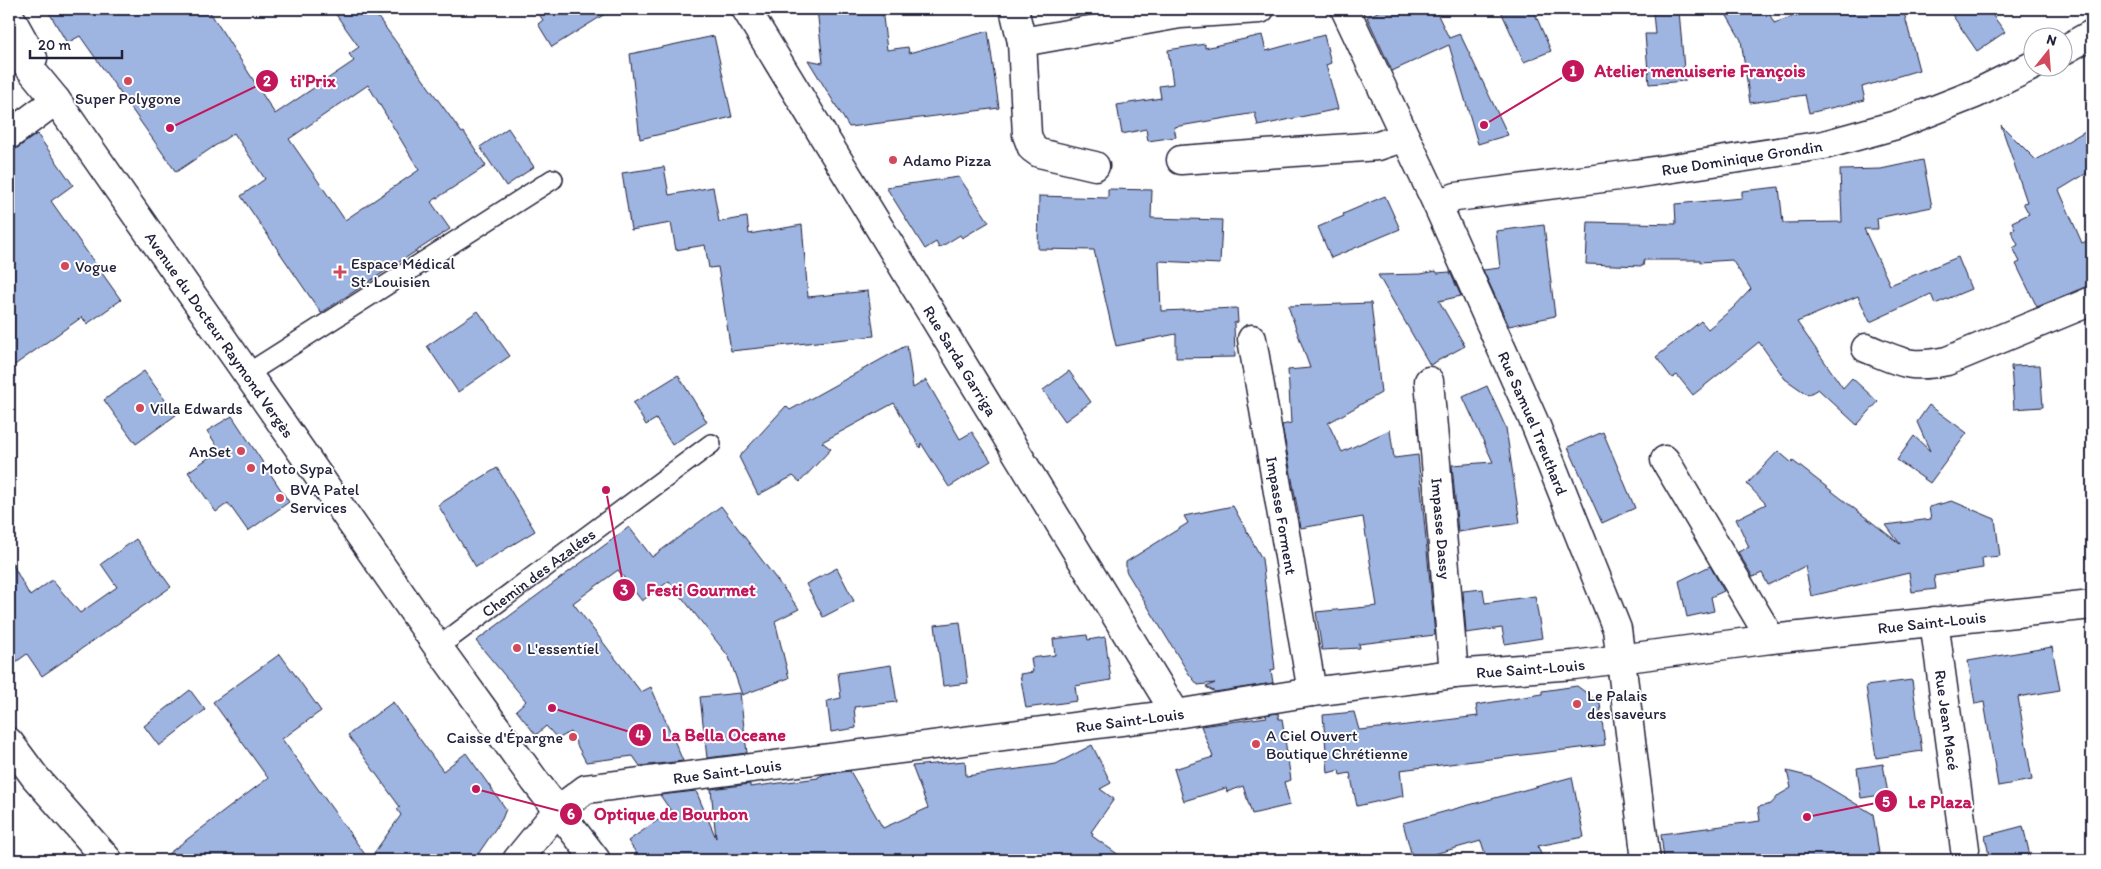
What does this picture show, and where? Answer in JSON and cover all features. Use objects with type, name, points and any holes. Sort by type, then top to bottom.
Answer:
[{"type":"street","name":"Rue Sarda Garriga","points":[[746,9],[1176,714]]},
{"type":"street","points":[[1014,9],[1022,42],[1029,144],[1039,153],[1095,166]]},
{"type":"street","points":[[1022,42],[1180,14],[1260,9]]},
{"type":"street","name":"Rue Samuel Treuthard","points":[[1345,9],[1437,204],[1536,426],[1618,629],[1646,860]]},
{"type":"street","name":"Avenue du Docteur Raymond Vergès","points":[[9,15],[56,100]]},
{"type":"street","points":[[2074,44],[2092,34]]},
{"type":"street","name":"Avenue du Docteur Raymond Vergès","points":[[9,43],[56,100],[438,647],[535,781],[596,860]]},
{"type":"street","name":"Rue Dominique Grondin","points":[[1437,204],[1456,197],[1634,174],[1824,145],[1896,124],[1975,94],[2024,70]]},
{"type":"street","points":[[9,135],[56,100]]},
{"type":"street","points":[[1181,160],[1378,146],[1405,137]]},
{"type":"street","points":[[1866,348],[1906,364],[1926,366],[1948,361],[2092,301]]},
{"type":"street","name":"Impasse Forment","points":[[1252,339],[1312,692]]},
{"type":"street","name":"Impasse Dassy","points":[[1429,381],[1454,674]]},
{"type":"street","points":[[1665,460],[1771,639]]},
{"type":"street","name":"Rue Saint-Louis","points":[[517,860],[558,810],[586,789],[1176,714],[1312,692],[1454,674],[1574,665],[1771,639],[2092,605]]},
{"type":"street","name":"Rue Jean Macé","points":[[1934,621],[1965,849]]},
{"type":"street","points":[[9,742],[35,777],[108,860]]},
{"type":"lane","points":[[247,374],[553,179]]},
{"type":"lane","name":"Chemin des Azalées","points":[[438,647],[711,444]]},
{"type":"building","points":[[47,9],[208,9],[275,114],[354,61],[349,54],[359,47],[332,9],[372,9],[462,133],[464,132],[486,166],[431,202],[450,229],[321,313],[241,196],[265,179],[234,133],[176,172],[80,36],[67,43]],"holes":[[[368,85],[419,170],[345,220],[289,139]]]},
{"type":"building","points":[[535,9],[613,9],[552,47],[538,24],[543,20]]},
{"type":"building","points":[[817,9],[882,9],[887,50],[908,47],[909,53],[988,31],[999,108],[849,127],[808,60],[823,63]]},
{"type":"building","points":[[1384,9],[1435,9],[1449,38],[1460,34],[1508,135],[1478,144],[1449,45],[1392,71],[1367,17]]},
{"type":"building","points":[[1500,9],[1533,9],[1551,51],[1524,62]]},
{"type":"building","points":[[1723,9],[1767,9],[1774,23],[1815,9],[1903,9],[1919,70],[1862,87],[1865,100],[1809,113],[1805,95],[1750,103],[1741,40]]},
{"type":"building","points":[[1948,9],[1988,9],[2005,32],[1977,51]]},
{"type":"building","points":[[1679,11],[1685,81],[1649,84],[1645,34],[1655,34],[1653,13]]},
{"type":"building","points":[[1262,35],[1266,51],[1324,35],[1331,63],[1326,65],[1338,109],[1258,126],[1255,113],[1174,127],[1176,137],[1148,141],[1146,129],[1122,134],[1117,105],[1161,98],[1159,86],[1173,84],[1168,50],[1205,44],[1205,48]]},
{"type":"building","points":[[714,36],[732,117],[640,139],[630,54]]},
{"type":"building","points":[[2001,125],[2036,160],[2092,127],[2092,170],[2059,190],[2082,243],[2092,239],[2092,284],[2037,307],[2016,264],[2020,262],[2013,248],[2018,245],[2011,231],[2015,229],[2012,222],[2029,214],[2023,203],[2027,202]]},
{"type":"building","points":[[508,128],[534,167],[506,186],[480,147]]},
{"type":"building","points":[[37,134],[73,185],[51,201],[121,300],[87,324],[82,317],[9,369],[9,154]]},
{"type":"building","points":[[1923,160],[1932,207],[1877,218],[1878,229],[1864,229],[1890,285],[1958,257],[1971,289],[1935,304],[1931,294],[1870,322],[1858,296],[1797,322],[1843,388],[1852,378],[1878,402],[1857,425],[1818,389],[1808,395],[1785,379],[1759,342],[1693,395],[1677,375],[1672,378],[1656,357],[1701,321],[1708,329],[1732,309],[1751,289],[1732,260],[1700,262],[1700,260],[1644,260],[1643,266],[1586,264],[1588,222],[1676,224],[1675,204],[1742,198],[1742,191],[1779,187],[1783,223],[1842,222],[1840,170],[1881,169]]},
{"type":"building","points":[[664,167],[669,195],[713,187],[719,222],[747,217],[749,234],[802,225],[808,297],[868,291],[874,336],[731,351],[718,267],[709,268],[705,245],[676,250],[671,223],[631,230],[622,173]]},
{"type":"building","points":[[959,177],[989,222],[962,238],[960,235],[939,248],[936,242],[925,249],[886,187]]},
{"type":"building","points":[[1108,189],[1152,190],[1151,218],[1222,220],[1220,264],[1159,261],[1161,311],[1237,308],[1238,322],[1234,323],[1235,357],[1176,358],[1176,334],[1116,346],[1094,250],[1038,249],[1039,196],[1108,198]]},
{"type":"building","points":[[1385,196],[1400,229],[1331,258],[1318,227]]},
{"type":"building","points":[[1544,225],[1555,316],[1509,326],[1483,270],[1500,268],[1496,231]]},
{"type":"building","points":[[1436,271],[1437,273],[1450,272],[1461,296],[1439,301],[1465,346],[1430,365],[1378,275],[1421,274]]},
{"type":"building","points":[[1371,303],[1381,393],[1328,423],[1342,452],[1390,430],[1394,458],[1418,455],[1435,635],[1359,644],[1360,648],[1322,650],[1316,612],[1377,606],[1363,517],[1301,528],[1282,425],[1291,423],[1288,370],[1310,368],[1288,306]]},
{"type":"building","points":[[478,311],[510,356],[458,392],[427,346]]},
{"type":"building","points":[[907,345],[913,388],[926,380],[960,439],[972,432],[991,461],[949,487],[921,443],[920,448],[894,403],[822,442],[831,449],[800,482],[793,476],[758,495],[739,457],[786,406],[790,410]]},
{"type":"building","points":[[2040,365],[2043,407],[2014,409],[2011,366]]},
{"type":"building","name":"Villa Edwards","points":[[144,371],[176,415],[136,444],[104,400]]},
{"type":"building","points":[[1069,371],[1091,402],[1065,421],[1043,390]]},
{"type":"building","points":[[678,375],[707,422],[672,445],[656,419],[646,425],[633,403]]},
{"type":"building","points":[[1487,386],[1506,428],[1520,523],[1458,532],[1452,465],[1493,462],[1463,397]]},
{"type":"building","points":[[1929,405],[1967,433],[1930,483],[1897,460],[1914,436],[1930,451],[1917,422]]},
{"type":"building","points":[[232,416],[289,502],[248,531],[228,503],[216,512],[188,472],[220,450],[207,431]]},
{"type":"building","points":[[1603,432],[1635,508],[1602,523],[1568,447]]},
{"type":"building","points":[[1778,451],[1900,544],[1886,525],[1931,519],[1929,507],[1952,501],[1995,519],[2000,556],[1982,558],[1983,568],[1934,576],[1936,589],[1912,592],[1909,573],[1811,596],[1805,566],[1768,585],[1762,573],[1753,577],[1738,552],[1749,547],[1736,519],[1766,504],[1747,484]]},
{"type":"building","points":[[497,468],[535,531],[476,567],[438,505]]},
{"type":"building","points":[[721,506],[799,609],[775,621],[789,678],[742,695],[729,657],[669,581],[642,601],[618,570],[573,603],[641,692],[651,687],[683,761],[640,766],[633,756],[586,762],[570,732],[558,739],[546,726],[536,735],[516,710],[526,701],[476,641],[629,527],[652,557]]},
{"type":"building","points":[[1233,506],[1262,559],[1275,669],[1271,670],[1273,683],[1215,692],[1206,687],[1215,683],[1198,685],[1189,674],[1126,571],[1126,562],[1188,523],[1184,516]]},
{"type":"building","points":[[136,539],[171,587],[42,676],[27,654],[9,667],[9,558],[30,596],[52,580],[80,613],[117,587],[101,564]]},
{"type":"building","points":[[1710,566],[1724,591],[1711,597],[1714,611],[1687,617],[1679,581]]},
{"type":"building","points":[[837,568],[854,601],[823,617],[806,584]]},
{"type":"building","points":[[1483,589],[1485,603],[1535,596],[1542,638],[1505,644],[1502,628],[1466,633],[1463,591]]},
{"type":"building","points":[[960,622],[968,683],[943,686],[935,625]]},
{"type":"building","points":[[1087,635],[1088,640],[1105,637],[1111,680],[1075,686],[1077,701],[1026,708],[1020,674],[1033,672],[1031,658],[1055,655],[1053,639]]},
{"type":"building","points":[[2052,647],[2060,690],[2018,697],[2032,780],[1998,786],[1984,702],[1975,704],[1968,661]]},
{"type":"building","points":[[280,654],[321,711],[282,739],[369,860],[160,860],[268,778],[213,702]]},
{"type":"building","points":[[891,665],[897,702],[854,707],[856,728],[831,732],[827,701],[841,698],[838,673]]},
{"type":"building","points":[[1912,680],[1922,751],[1876,758],[1866,686]]},
{"type":"building","points":[[1577,686],[1600,703],[1605,745],[1400,770],[1403,796],[1357,806],[1350,773],[1340,775],[1339,770],[1328,773],[1323,715],[1354,712],[1359,730],[1399,726],[1478,716],[1476,705],[1542,694],[1542,691]]},
{"type":"building","points":[[190,690],[205,710],[159,746],[144,726]]},
{"type":"building","points":[[740,693],[747,753],[707,758],[700,697]]},
{"type":"building","points":[[393,702],[443,771],[466,753],[506,809],[502,819],[474,860],[369,860],[401,815],[397,809],[400,807],[348,735]]},
{"type":"building","points":[[1278,713],[1279,719],[1282,719],[1291,780],[1284,782],[1290,805],[1252,814],[1243,786],[1227,792],[1226,788],[1184,801],[1174,769],[1213,757],[1201,726],[1267,717],[1265,715]]},
{"type":"building","points":[[1092,745],[1111,783],[1100,789],[1114,799],[1091,832],[1093,833],[1092,836],[1126,860],[641,860],[628,841],[671,811],[660,795],[696,791],[716,838],[711,789],[750,784],[750,787],[818,778],[825,774],[850,771],[883,828],[928,808],[912,766],[965,761],[966,776],[1056,764]]},
{"type":"building","points":[[1883,764],[1888,794],[1861,798],[1857,768]]},
{"type":"building","points":[[1787,771],[1811,777],[1873,814],[1880,860],[1664,860],[1661,834],[1760,821],[1758,807],[1771,804],[1779,795],[1791,788]]},
{"type":"building","points":[[1572,777],[1584,837],[1538,846],[1543,860],[1487,860],[1481,841],[1413,860],[1403,823]]},
{"type":"building","points":[[2023,826],[2031,860],[1990,860],[1985,836]]},
{"type":"place","name":"Super Polygone","points":[[128,81]]},
{"type":"place","name":"Atelier menuiserie François","points":[[1484,125]]},
{"type":"place","name":"ti'Prix","points":[[170,128]]},
{"type":"place","name":"Adamo Pizza","points":[[893,160]]},
{"type":"place","name":"Vogue","points":[[65,266]]},
{"type":"place","name":"Espace Médical St. Louisien","points":[[340,272]]},
{"type":"place","name":"Villa Edwards","points":[[140,408]]},
{"type":"place","name":"AnSet","points":[[241,451]]},
{"type":"place","name":"Moto Sypa","points":[[251,468]]},
{"type":"place","name":"Festi Gourmet","points":[[606,490]]},
{"type":"place","name":"BVA Patel Services","points":[[280,498]]},
{"type":"place","name":"L'essentíel","points":[[517,648]]},
{"type":"place","name":"Le Palais des saveurs","points":[[1577,704]]},
{"type":"place","name":"La Bella Oceane","points":[[552,708]]},
{"type":"place","name":"Caisse d'Épargne","points":[[573,737]]},
{"type":"place","name":"A Ciel Ouvert Boutique Chrétienne","points":[[1256,744]]},
{"type":"place","name":"Optique de Bourbon","points":[[476,789]]},
{"type":"place","name":"Le Plaza","points":[[1807,817]]}]
